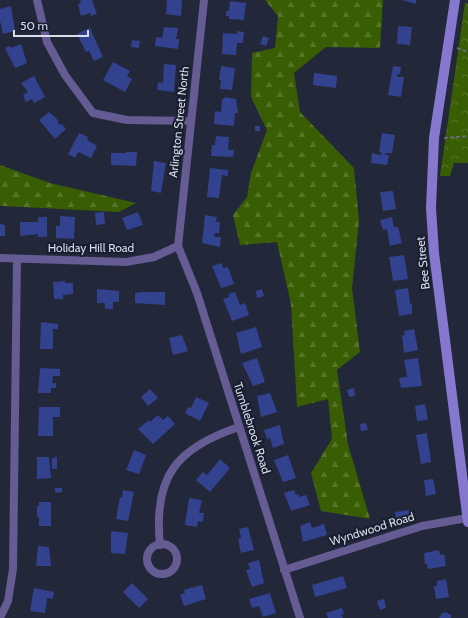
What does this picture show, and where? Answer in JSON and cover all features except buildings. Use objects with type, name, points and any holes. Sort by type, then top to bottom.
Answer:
[{"type":"street","points":[[37,0],[47,42],[64,75],[93,113],[127,120],[191,121]]},
{"type":"street","name":"Arlington Street North","points":[[178,246],[204,0]]},
{"type":"street","name":"Bee Street","points":[[455,0],[434,138],[431,185],[432,232],[468,520]]},
{"type":"street","name":"Holiday Hill Road","points":[[0,258],[126,262],[154,257],[178,246]]},
{"type":"street","name":"Tumblebrook Road","points":[[178,246],[197,293],[300,618]]},
{"type":"street","points":[[0,618],[8,601],[13,569],[17,259]]},
{"type":"street","points":[[160,545],[157,517],[159,503],[162,490],[178,463],[188,452],[201,442],[239,427]]},
{"type":"street","name":"Wyndwood Road","points":[[284,570],[422,526],[468,520]]},
{"type":"path","points":[[434,138],[468,136]]},
{"type":"green space","points":[[265,0],[383,0],[380,48],[326,47],[294,73],[300,112],[354,168],[359,221],[352,288],[360,352],[337,370],[348,444],[370,519],[321,511],[311,473],[332,439],[328,399],[297,407],[291,304],[277,242],[240,245],[233,215],[247,197],[251,173],[267,130],[251,97],[252,53],[275,48],[278,16]]},
{"type":"green space","points":[[465,3],[468,4],[468,163],[454,163],[450,176],[440,176]]},
{"type":"green space","points":[[0,165],[50,183],[136,203],[119,212],[0,206]]}]
